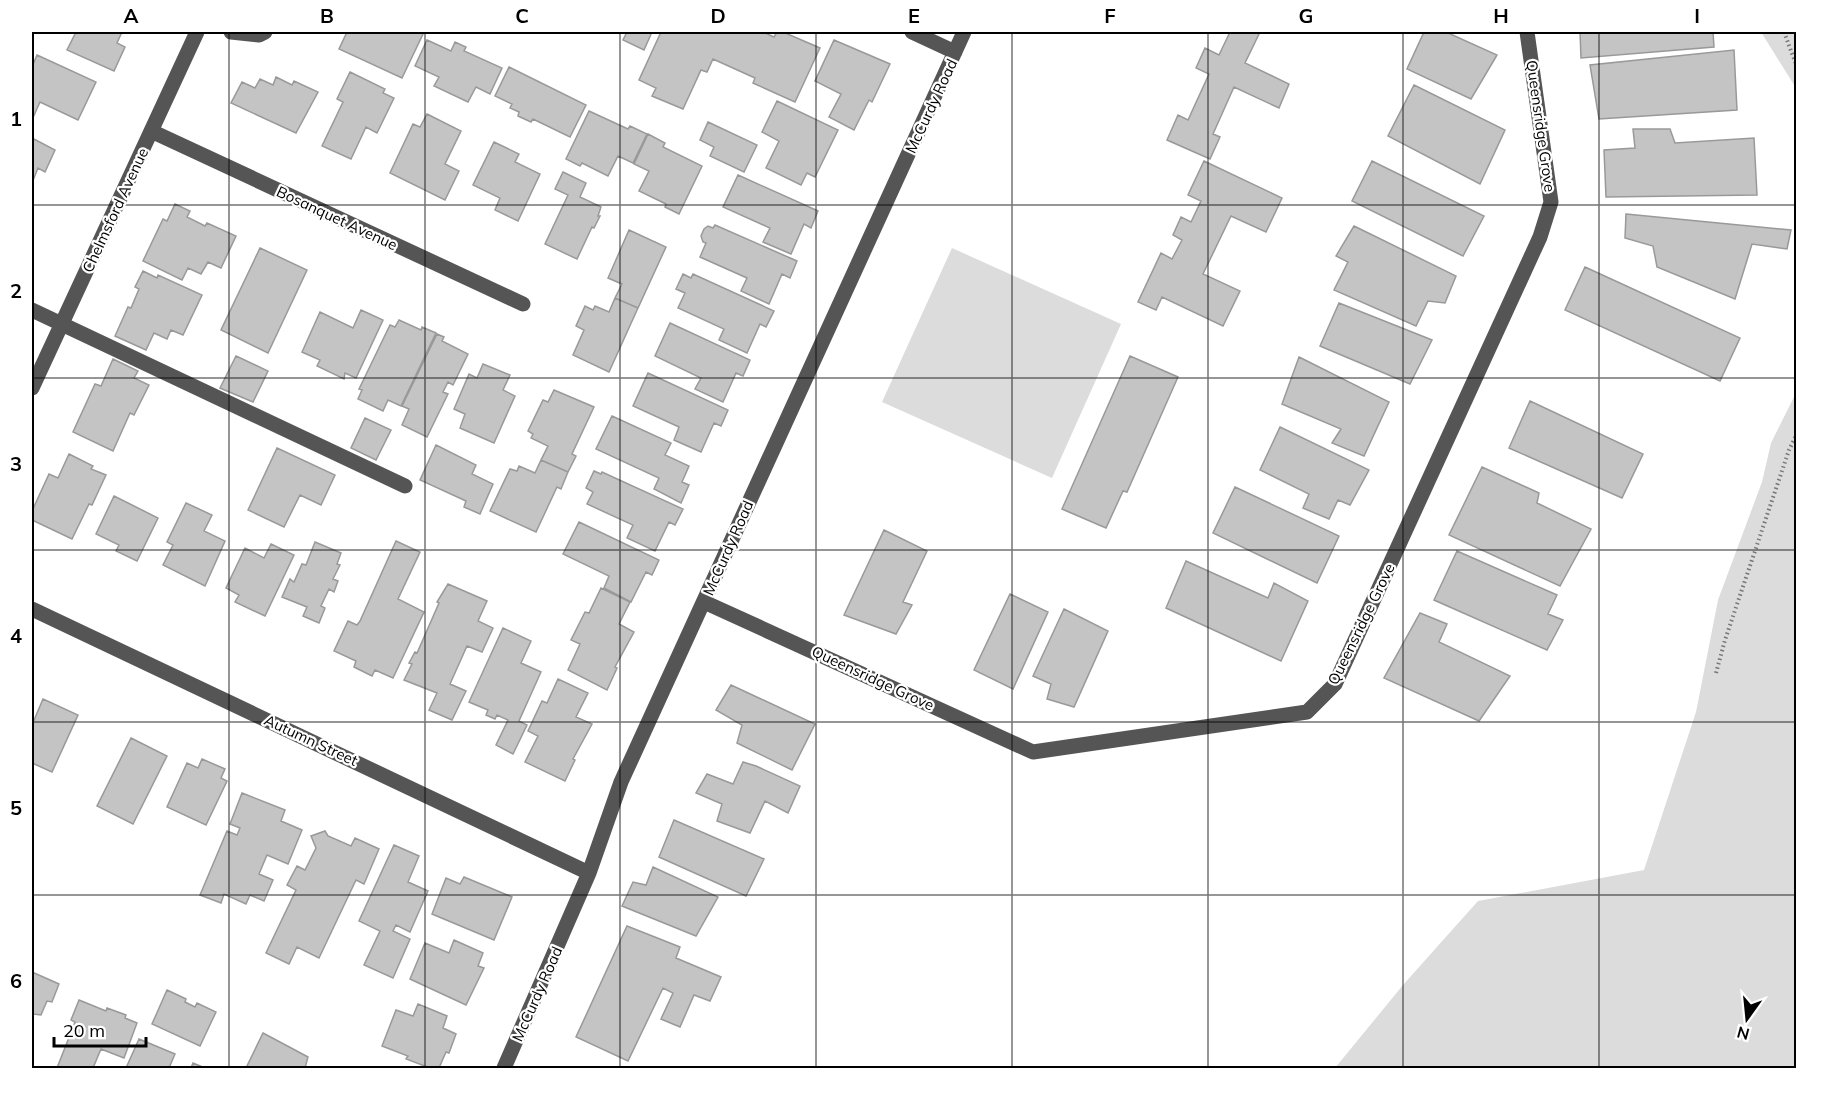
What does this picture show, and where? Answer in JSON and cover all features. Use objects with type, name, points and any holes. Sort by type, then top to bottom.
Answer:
[{"type":"street","name":"Chelmsford Avenue","points":[[32,388],[197,32]]},
{"type":"street","points":[[231,32],[259,35],[265,32]]},
{"type":"street","points":[[912,32],[955,52]]},
{"type":"street","name":"McCurdy Road","points":[[504,1068],[589,873],[618,790],[964,32]]},
{"type":"street","name":"Queensridge Grove","points":[[704,602],[1033,752],[1307,712],[1335,684],[1540,237],[1546,219],[1551,202],[1527,32]]},
{"type":"street","name":"Bosanquet Avenue","points":[[151,131],[523,304]]},
{"type":"street","points":[[32,310],[405,486]]},
{"type":"street","name":"Autumn Street","points":[[32,609],[497,827],[589,873]]},
{"type":"path","points":[[1784,32],[1797,64]]},
{"type":"path","points":[[1716,673],[1789,450],[1797,436]]},
{"type":"shaded area","points":[[1761,32],[1796,32],[1796,88]]},
{"type":"shaded area","points":[[952,248],[1121,324],[1052,478],[882,402]]},
{"type":"shaded area","points":[[1796,393],[1796,1068],[1335,1068],[1403,985],[1478,901],[1644,870],[1696,712],[1718,600],[1762,482],[1771,443]]},
{"type":"building","points":[[76,32],[122,32],[117,43],[125,47],[114,71],[67,50]]},
{"type":"building","points":[[347,32],[424,32],[402,78],[339,49]]},
{"type":"building","points":[[627,32],[652,32],[644,50],[623,40]]},
{"type":"building","points":[[661,32],[763,32],[774,37],[777,32],[783,32],[820,48],[795,102],[753,83],[755,78],[713,59],[707,72],[701,70],[683,109],[652,96],[656,88],[639,80]]},
{"type":"building","points":[[1230,32],[1260,32],[1245,63],[1289,84],[1279,108],[1234,87],[1213,134],[1220,137],[1210,159],[1167,140],[1178,115],[1188,120],[1209,74],[1196,68],[1205,48],[1219,55]]},
{"type":"building","points":[[1424,32],[1446,32],[1497,55],[1471,99],[1407,69]]},
{"type":"building","points":[[1580,32],[1713,32],[1714,47],[1581,58]]},
{"type":"building","points":[[427,40],[451,51],[455,42],[466,47],[464,51],[502,68],[490,94],[476,87],[468,102],[434,86],[439,77],[415,66]]},
{"type":"building","points":[[834,40],[890,64],[872,102],[869,100],[854,130],[829,117],[841,94],[815,81]]},
{"type":"building","points":[[1734,50],[1737,110],[1599,119],[1590,65]]},
{"type":"building","points":[[37,55],[96,82],[78,120],[40,102],[32,120],[32,67]]},
{"type":"building","points":[[509,67],[586,105],[570,137],[533,119],[531,122],[518,116],[519,112],[510,108],[512,104],[495,96]]},
{"type":"building","points":[[350,72],[385,89],[383,93],[394,98],[377,133],[366,127],[351,159],[322,146],[343,102],[337,99]]},
{"type":"building","points":[[276,77],[292,85],[294,81],[318,92],[296,133],[231,103],[242,82],[255,88],[260,79],[273,85]]},
{"type":"building","points":[[1414,85],[1505,130],[1480,184],[1388,136]]},
{"type":"building","points":[[777,101],[838,130],[815,177],[807,173],[801,185],[766,168],[779,141],[762,132]]},
{"type":"building","points":[[589,111],[628,129],[630,126],[647,134],[633,163],[618,156],[608,176],[582,163],[580,166],[566,159]]},
{"type":"building","points":[[427,114],[461,131],[445,164],[459,171],[445,200],[390,173],[413,124],[420,127]]},
{"type":"building","points":[[708,122],[757,145],[744,172],[710,156],[714,147],[700,140]]},
{"type":"building","points":[[1633,129],[1670,129],[1675,143],[1754,138],[1757,195],[1606,197],[1604,150],[1635,148]]},
{"type":"building","points":[[648,134],[665,143],[663,147],[702,166],[679,214],[665,207],[666,204],[639,191],[649,171],[634,164]]},
{"type":"building","points":[[32,138],[55,150],[45,172],[38,168],[32,183]]},
{"type":"building","points":[[494,142],[519,154],[515,162],[540,174],[518,221],[495,210],[500,198],[473,185]]},
{"type":"building","points":[[1204,161],[1282,198],[1266,232],[1231,216],[1203,274],[1240,291],[1223,326],[1162,297],[1156,310],[1138,302],[1161,253],[1172,259],[1182,240],[1173,235],[1181,217],[1191,222],[1201,201],[1188,195]]},
{"type":"building","points":[[1372,161],[1484,216],[1463,256],[1352,201]]},
{"type":"building","points":[[563,172],[586,183],[580,197],[601,207],[598,216],[600,216],[594,228],[592,227],[577,259],[545,244],[568,195],[555,189]]},
{"type":"building","points":[[738,175],[818,211],[811,228],[804,224],[791,254],[763,242],[770,228],[723,207]]},
{"type":"building","points":[[175,204],[190,211],[187,217],[205,226],[207,223],[236,236],[221,268],[208,262],[201,274],[188,268],[182,280],[143,261],[163,219],[167,221]]},
{"type":"building","points":[[1626,214],[1791,230],[1787,249],[1752,244],[1735,299],[1657,267],[1653,246],[1625,238]]},
{"type":"building","points":[[715,225],[797,261],[790,278],[782,274],[769,304],[741,291],[747,278],[700,257],[706,243],[703,242],[701,236],[704,229],[708,226],[713,228]]},
{"type":"building","points":[[1354,226],[1456,276],[1445,303],[1428,301],[1416,326],[1334,290],[1348,262],[1336,256]]},
{"type":"building","points":[[629,230],[666,247],[638,308],[615,298],[622,284],[608,278]]},
{"type":"building","points":[[260,248],[307,270],[268,353],[221,330]]},
{"type":"building","points":[[1585,267],[1740,338],[1720,381],[1565,310]]},
{"type":"building","points":[[143,271],[157,278],[158,275],[202,295],[183,335],[171,330],[167,339],[154,333],[146,350],[115,336],[128,307],[131,308],[139,289],[135,287]]},
{"type":"building","points":[[683,274],[691,278],[693,274],[774,311],[766,327],[760,324],[747,353],[719,340],[724,329],[678,308],[685,293],[676,289]]},
{"type":"building","points":[[615,298],[638,308],[609,372],[573,355],[584,330],[576,326],[585,306],[593,310],[595,306],[609,312]]},
{"type":"building","points":[[1339,303],[1432,340],[1410,384],[1320,346]]},
{"type":"building","points":[[361,310],[383,320],[356,378],[345,373],[344,379],[317,366],[320,360],[302,352],[320,312],[353,328]]},
{"type":"building","points":[[399,320],[421,330],[422,327],[436,333],[401,406],[388,400],[383,411],[358,399],[362,390],[359,389],[390,325],[395,327]]},
{"type":"building","points":[[670,323],[750,360],[743,376],[736,373],[723,402],[695,389],[701,378],[655,356]]},
{"type":"building","points":[[437,334],[444,337],[442,341],[468,354],[453,385],[448,382],[443,392],[448,394],[427,437],[402,425],[409,409],[402,406]]},
{"type":"building","points":[[236,356],[268,371],[253,402],[220,388]]},
{"type":"building","points":[[1130,356],[1178,377],[1127,492],[1123,491],[1106,528],[1062,509]]},
{"type":"building","points":[[1299,357],[1389,402],[1364,456],[1332,443],[1341,429],[1282,404]]},
{"type":"building","points":[[113,359],[138,371],[134,378],[149,385],[134,415],[130,413],[113,451],[73,432],[95,384],[101,386]]},
{"type":"building","points":[[483,364],[510,375],[503,390],[515,396],[494,443],[460,428],[465,414],[454,409],[469,374],[477,378]]},
{"type":"building","points":[[648,373],[728,410],[721,426],[714,423],[701,452],[674,440],[679,427],[633,406]]},
{"type":"building","points":[[554,390],[594,407],[572,454],[576,456],[568,472],[541,460],[548,446],[531,438],[533,434],[528,431],[543,400],[548,402]]},
{"type":"building","points":[[1530,401],[1643,454],[1622,498],[1509,448]]},
{"type":"building","points":[[612,416],[671,443],[665,455],[689,466],[682,482],[689,485],[681,503],[654,489],[659,478],[596,449]]},
{"type":"building","points":[[365,418],[391,430],[376,460],[351,448]]},
{"type":"building","points":[[1280,427],[1369,470],[1350,505],[1338,500],[1329,519],[1303,508],[1309,494],[1260,470]]},
{"type":"building","points":[[436,445],[476,465],[472,474],[493,484],[480,514],[464,507],[466,501],[420,480]]},
{"type":"building","points":[[277,448],[335,475],[321,505],[300,495],[284,527],[248,510]]},
{"type":"building","points":[[69,454],[93,466],[91,469],[106,475],[72,539],[32,520],[32,511],[49,474],[58,478]]},
{"type":"building","points":[[541,460],[568,472],[561,489],[557,487],[536,532],[490,511],[510,469],[517,471],[519,466],[535,473]]},
{"type":"building","points":[[1482,467],[1539,493],[1537,503],[1591,529],[1560,586],[1449,535]]},
{"type":"building","points":[[594,471],[601,474],[602,472],[683,509],[675,525],[669,522],[655,551],[627,538],[633,525],[587,504],[593,492],[586,488]]},
{"type":"building","points":[[1235,487],[1339,536],[1317,583],[1213,533]]},
{"type":"building","points":[[114,496],[158,518],[137,561],[116,551],[119,545],[96,534]]},
{"type":"building","points":[[186,503],[212,515],[204,531],[225,541],[205,586],[163,565],[173,545],[167,542]]},
{"type":"building","points":[[579,522],[659,560],[652,575],[646,572],[631,602],[604,588],[609,576],[563,554]]},
{"type":"building","points":[[884,530],[927,551],[903,602],[912,605],[896,634],[844,615]]},
{"type":"building","points":[[396,541],[420,552],[398,599],[424,612],[393,678],[375,670],[372,676],[354,667],[356,661],[334,651],[348,621],[357,625],[360,621]]},
{"type":"building","points":[[315,542],[341,553],[337,564],[340,565],[333,579],[338,581],[334,592],[329,589],[321,606],[325,608],[319,623],[303,616],[307,607],[282,597],[290,579],[294,582],[302,564],[306,565]]},
{"type":"building","points":[[271,544],[294,555],[265,616],[235,602],[239,595],[226,588],[245,548],[264,558]]},
{"type":"building","points":[[1457,551],[1557,595],[1548,614],[1563,620],[1547,650],[1434,600]]},
{"type":"building","points":[[1186,561],[1268,598],[1274,583],[1308,601],[1281,661],[1166,608]]},
{"type":"building","points":[[448,584],[487,601],[478,621],[493,628],[482,652],[467,646],[450,684],[466,691],[452,720],[429,710],[437,693],[404,680],[412,664],[409,663],[415,652],[417,653],[439,603],[437,602]]},
{"type":"building","points":[[601,588],[630,602],[619,624],[634,632],[615,667],[617,668],[607,690],[568,670],[580,644],[571,640],[585,612],[589,613]]},
{"type":"building","points":[[1010,594],[1048,612],[1013,689],[974,670]]},
{"type":"building","points":[[1064,609],[1108,631],[1074,707],[1047,699],[1051,684],[1033,676]]},
{"type":"building","points":[[1420,613],[1447,624],[1439,642],[1510,676],[1479,721],[1384,678]]},
{"type":"building","points":[[503,628],[531,641],[521,663],[541,672],[519,721],[527,725],[513,754],[496,745],[508,720],[497,715],[495,719],[486,715],[488,710],[469,702]]},
{"type":"building","points":[[558,679],[588,693],[576,717],[592,724],[573,759],[575,760],[565,781],[525,762],[538,736],[528,731],[542,701],[547,703]]},
{"type":"building","points":[[731,685],[815,724],[792,770],[737,743],[742,725],[716,710]]},
{"type":"building","points":[[43,699],[78,715],[52,772],[32,763],[32,725]]},
{"type":"building","points":[[131,738],[167,756],[133,824],[97,806]]},
{"type":"building","points":[[202,759],[225,769],[221,778],[227,781],[206,825],[167,807],[187,763],[198,768]]},
{"type":"building","points":[[743,762],[800,786],[788,813],[765,801],[750,833],[717,821],[722,804],[696,793],[707,774],[733,784]]},
{"type":"building","points":[[242,793],[285,810],[281,821],[302,830],[288,864],[267,855],[259,874],[273,880],[264,901],[250,895],[246,904],[224,894],[221,903],[200,895],[227,831],[237,835],[240,828],[230,824]]},
{"type":"building","points":[[674,820],[764,859],[746,896],[659,857]]},
{"type":"building","points":[[325,831],[328,836],[351,846],[355,838],[379,849],[364,884],[356,880],[319,958],[297,947],[289,964],[266,953],[296,890],[287,885],[297,866],[305,870],[316,848],[311,836]]},
{"type":"building","points":[[394,845],[419,856],[408,882],[428,891],[410,932],[396,925],[393,931],[410,939],[393,978],[364,965],[380,931],[359,921]]},
{"type":"building","points":[[653,867],[718,897],[696,936],[622,906],[633,882],[646,885]]},
{"type":"building","points":[[464,877],[512,897],[494,940],[432,914],[446,878],[460,884]]},
{"type":"building","points":[[627,926],[680,947],[676,958],[721,977],[710,1001],[694,995],[680,1027],[661,1019],[673,993],[663,988],[628,1061],[576,1037]]},
{"type":"building","points":[[454,940],[483,953],[478,966],[484,968],[466,1005],[410,979],[425,943],[449,953]]},
{"type":"building","points":[[32,972],[59,984],[52,1002],[47,1001],[41,1015],[33,1014],[32,1019]]},
{"type":"building","points":[[167,990],[186,999],[185,1002],[195,1007],[197,1003],[216,1012],[200,1046],[152,1024]]},
{"type":"building","points":[[79,1000],[106,1011],[107,1008],[126,1015],[125,1018],[137,1023],[124,1058],[101,1049],[93,1068],[57,1068],[75,1022],[71,1020]]},
{"type":"building","points":[[418,1004],[447,1016],[443,1028],[456,1034],[449,1053],[446,1052],[439,1068],[430,1068],[406,1059],[408,1056],[382,1046],[396,1010],[413,1016]]},
{"type":"building","points":[[263,1033],[308,1057],[305,1068],[251,1068],[247,1066]]},
{"type":"building","points":[[139,1039],[175,1054],[169,1068],[126,1068]]},
{"type":"building","points":[[193,1063],[205,1068],[191,1068]]}]
